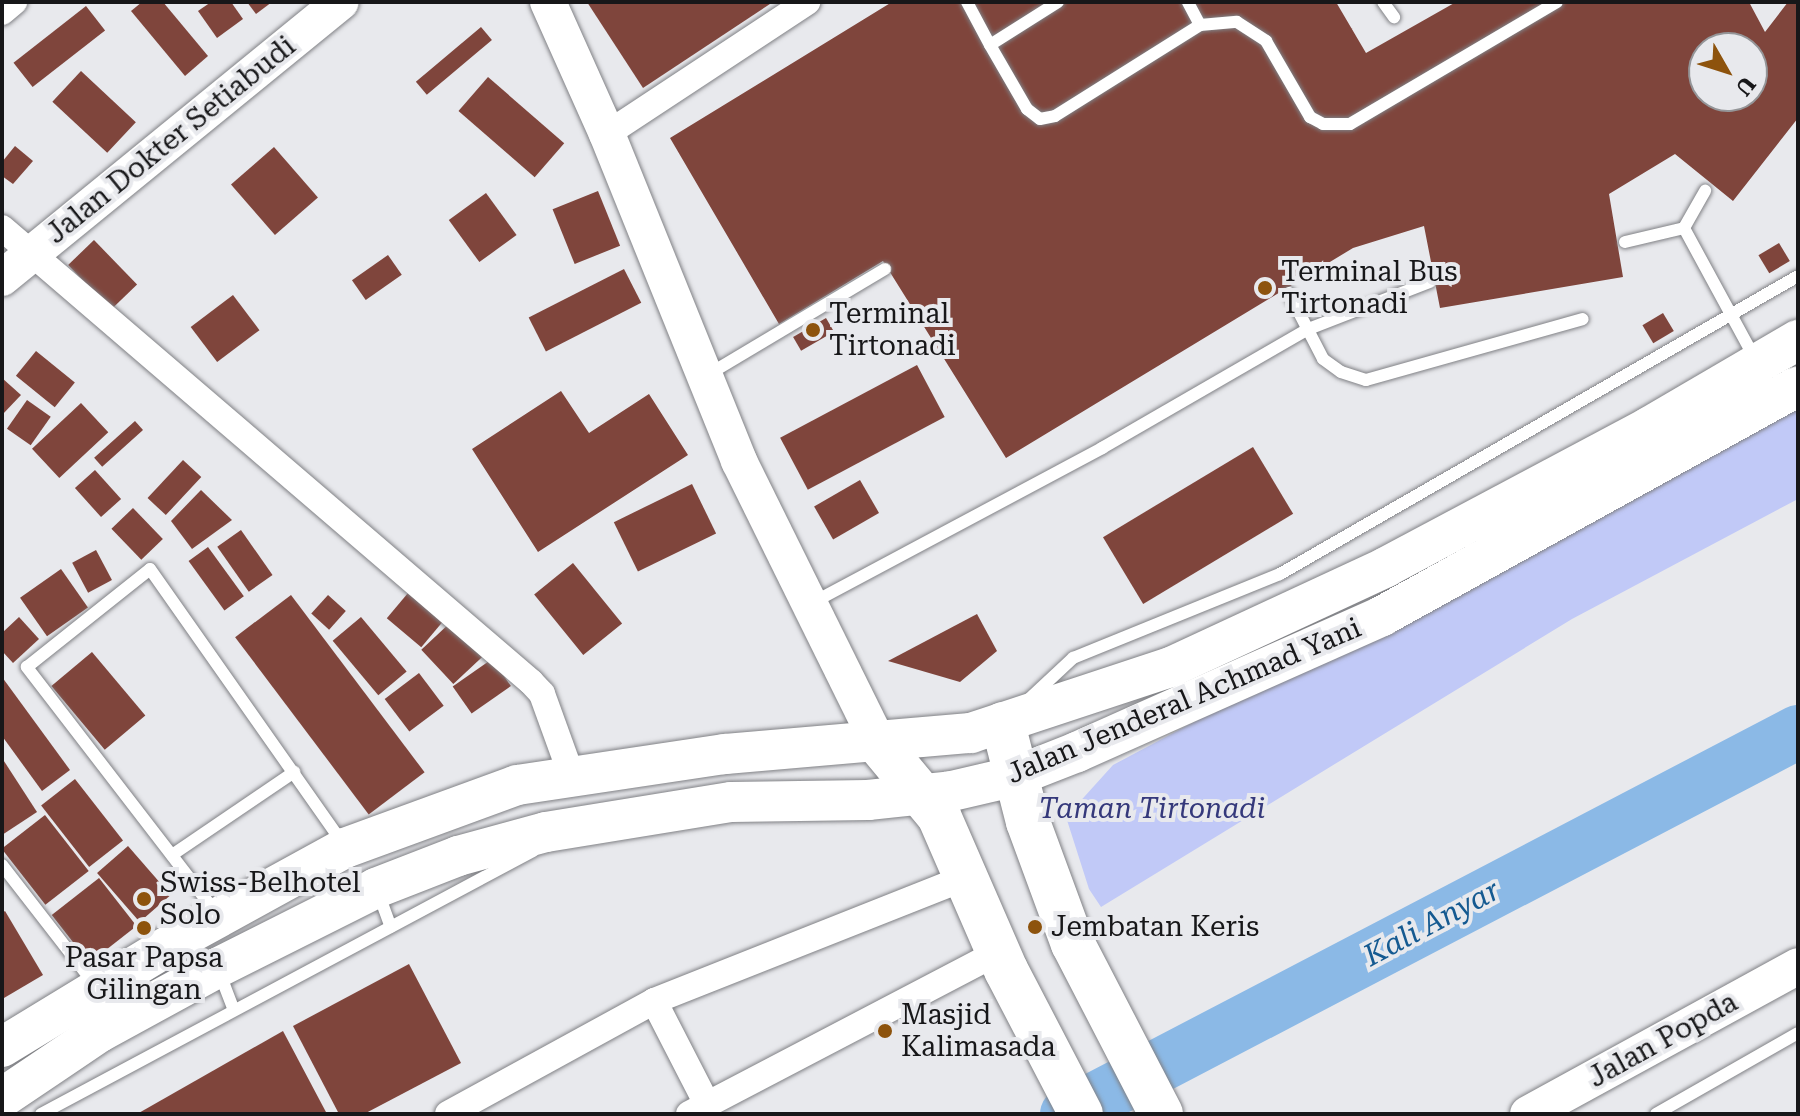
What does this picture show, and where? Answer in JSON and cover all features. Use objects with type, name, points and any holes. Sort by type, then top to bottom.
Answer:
[{"type":"highway","points":[[1003,724],[1016,776],[1073,944],[1161,1114]]},
{"type":"highway","points":[[879,744],[924,796],[967,877],[1002,961],[1081,1114]]},
{"type":"main road","name":"Jalan Jenderal Achmad Yani","points":[[2,1047],[219,916],[345,848],[517,785],[571,774],[795,747],[879,744],[1003,724],[1171,667],[1269,625],[1649,427],[1798,340]]},
{"type":"main road","name":"Jalan Jenderal Achmad Yani","points":[[2,1098],[100,1032],[217,968],[376,888],[458,856],[546,832],[731,802],[924,796],[1016,776],[1382,616],[1798,386]]},
{"type":"main road","points":[[795,747],[800,801]]},
{"type":"street","points":[[2,12],[14,2]]},
{"type":"street","name":"Jalan Dokter Setiabudi","points":[[2,278],[341,2]]},
{"type":"street","points":[[548,2],[607,134],[739,461],[807,605],[879,744]]},
{"type":"street","points":[[607,134],[807,2]]},
{"type":"street","points":[[2,228],[531,682],[542,694],[571,774]]},
{"type":"street","points":[[448,1114],[654,1001],[967,877]]},
{"type":"street","points":[[654,1001],[699,1110],[1002,961]]},
{"type":"street","name":"Jalan Popda","points":[[1528,1114],[1798,966]]},
{"type":"lane","points":[[967,2],[1027,109],[1040,119],[1055,116],[1200,25],[1237,22],[1266,41],[1310,117],[1323,124],[1350,124],[1557,2]]},
{"type":"lane","points":[[990,45],[1058,2]]},
{"type":"lane","points":[[1188,2],[1200,25]]},
{"type":"lane","points":[[1383,2],[1394,17]]},
{"type":"lane","points":[[1625,242],[1684,228],[1705,191]]},
{"type":"lane","points":[[1684,228],[1729,317],[1758,364]]},
{"type":"lane","points":[[707,376],[885,269]]},
{"type":"lane","points":[[1003,724],[1073,658],[1280,574],[1798,276]]},
{"type":"lane","points":[[807,605],[1102,448],[1306,330],[1430,282]]},
{"type":"lane","points":[[1289,293],[1323,359],[1341,372],[1366,380],[1583,319]]},
{"type":"lane","points":[[219,916],[27,667],[150,569],[345,848]]},
{"type":"lane","points":[[172,855],[294,772]]},
{"type":"lane","points":[[41,1114],[233,1008],[513,866],[536,848],[546,832]]},
{"type":"lane","points":[[2,865],[97,987]]},
{"type":"lane","points":[[376,888],[391,927]]},
{"type":"lane","points":[[217,968],[233,1008]]},
{"type":"lane","points":[[1656,1114],[1798,1033]]},
{"type":"green space","name":"Taman Tirtonadi","points":[[1798,401],[1798,499],[1572,619],[1101,907],[1089,889],[1066,817],[1113,765]]},
{"type":"building","points":[[142,2],[163,2],[208,56],[185,76],[131,11]]},
{"type":"building","points":[[211,2],[231,2],[243,19],[217,38],[198,11]]},
{"type":"building","points":[[247,2],[272,2],[256,14]]},
{"type":"building","points":[[587,2],[773,2],[643,88]]},
{"type":"building","points":[[892,2],[1336,2],[1366,53],[1456,2],[1749,2],[1765,32],[1788,2],[1798,2],[1798,118],[1733,201],[1675,154],[1609,194],[1623,277],[1440,308],[1424,226],[1353,248],[1006,458],[883,261],[779,324],[670,138]]},
{"type":"building","points":[[86,6],[105,30],[33,87],[14,63]]},
{"type":"building","points":[[481,27],[492,40],[427,95],[416,82]]},
{"type":"building","points":[[81,71],[136,122],[107,153],[52,102]]},
{"type":"building","points":[[488,77],[564,143],[535,177],[458,111]]},
{"type":"building","points":[[15,146],[33,161],[13,184],[2,176],[2,162]]},
{"type":"building","points":[[274,147],[318,198],[275,235],[231,184]]},
{"type":"building","points":[[598,191],[620,246],[575,264],[553,209]]},
{"type":"building","points":[[486,193],[517,235],[479,262],[449,220]]},
{"type":"building","points":[[94,240],[137,285],[111,310],[68,265]]},
{"type":"building","points":[[1779,243],[1790,261],[1769,273],[1758,255]]},
{"type":"building","points":[[388,255],[402,275],[366,300],[352,280]]},
{"type":"building","points":[[624,269],[641,303],[546,351],[529,318]]},
{"type":"building","points":[[233,295],[259,330],[217,362],[191,327]]},
{"type":"building","points":[[1663,313],[1674,331],[1653,343],[1642,325]]},
{"type":"building","points":[[826,318],[834,332],[801,351],[793,337]]},
{"type":"building","points":[[36,351],[75,382],[55,407],[16,376]]},
{"type":"building","points":[[917,365],[945,417],[808,490],[780,438]]},
{"type":"building","points":[[2,378],[21,395],[2,415]]},
{"type":"building","points":[[561,391],[589,433],[649,394],[688,455],[538,552],[472,449]]},
{"type":"building","points":[[27,400],[51,417],[31,445],[7,429]]},
{"type":"building","points":[[81,403],[108,432],[59,478],[32,449]]},
{"type":"building","points":[[135,421],[143,430],[102,467],[94,458]]},
{"type":"building","points":[[1253,447],[1293,514],[1143,604],[1103,537]]},
{"type":"building","points":[[183,460],[201,477],[166,515],[148,498]]},
{"type":"building","points":[[95,470],[121,499],[101,517],[75,488]]},
{"type":"building","points":[[860,480],[879,513],[833,539],[814,507]]},
{"type":"building","points":[[692,484],[716,533],[638,572],[614,522]]},
{"type":"building","points":[[201,490],[232,520],[192,549],[171,521]]},
{"type":"building","points":[[133,508],[163,539],[141,560],[111,529]]},
{"type":"building","points":[[241,530],[273,575],[249,592],[217,547]]},
{"type":"building","points":[[208,547],[244,596],[224,610],[189,561]]},
{"type":"building","points":[[96,550],[112,580],[88,593],[72,563]]},
{"type":"building","points":[[573,563],[622,624],[583,655],[534,594]]},
{"type":"building","points":[[61,569],[88,608],[47,636],[20,598]]},
{"type":"building","points":[[408,593],[442,622],[421,647],[387,618]]},
{"type":"building","points":[[291,595],[425,772],[369,814],[235,637]]},
{"type":"building","points":[[328,595],[346,611],[329,630],[311,614]]},
{"type":"building","points":[[977,614],[997,651],[960,682],[888,661]]},
{"type":"building","points":[[19,617],[39,639],[13,663],[2,651],[2,633]]},
{"type":"building","points":[[361,617],[407,671],[378,695],[333,641]]},
{"type":"building","points":[[452,621],[484,655],[453,684],[421,650]]},
{"type":"building","points":[[92,652],[145,716],[105,750],[51,686]]},
{"type":"building","points":[[492,659],[511,686],[472,714],[453,687]]},
{"type":"building","points":[[419,673],[444,706],[409,732],[385,699]]},
{"type":"building","points":[[2,677],[70,770],[42,791],[2,736]]},
{"type":"building","points":[[2,758],[37,812],[2,835]]},
{"type":"building","points":[[75,779],[123,840],[89,867],[41,805]]},
{"type":"building","points":[[45,815],[89,871],[45,905],[2,849]]},
{"type":"building","points":[[128,846],[171,895],[140,922],[97,873]]},
{"type":"building","points":[[99,878],[137,926],[89,963],[52,915]]},
{"type":"building","points":[[5,911],[43,975],[4,998],[2,913]]},
{"type":"building","points":[[409,964],[461,1063],[364,1114],[339,1114],[293,1026]]},
{"type":"building","points":[[283,1031],[327,1114],[137,1114]]},
{"type":"waterway","name":"Kali Anyar","points":[[1067,1114],[1798,732]]},
{"type":"place","name":"Terminal Bus Tirtonadi","points":[[1265,288]]},
{"type":"place","name":"Terminal Tirtonadi","points":[[813,330]]},
{"type":"place","name":"Swiss-Belhotel Solo","points":[[144,899]]},
{"type":"place","name":"Jembatan Keris","points":[[1035,927]]},
{"type":"place","name":"Pasar Papsa Gilingan","points":[[144,928]]},
{"type":"place","name":"Masjid Kalimasada","points":[[885,1031]]}]
